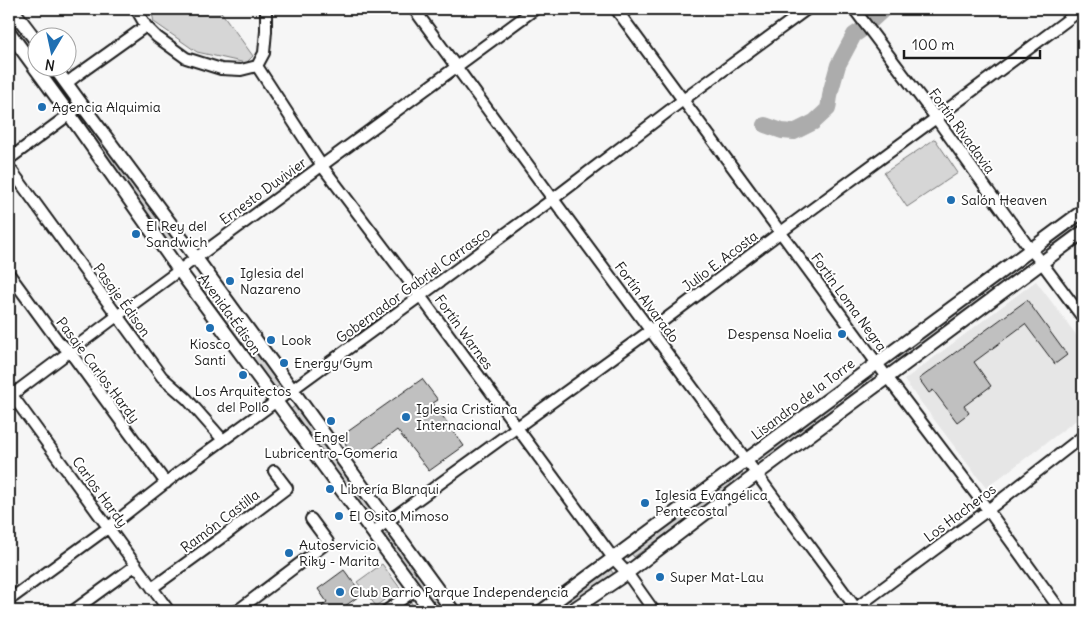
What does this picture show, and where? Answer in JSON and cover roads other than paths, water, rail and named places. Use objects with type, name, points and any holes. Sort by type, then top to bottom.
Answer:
[{"type":"main road","points":[[12,9],[28,30]]},
{"type":"main road","name":"Avenida Édison","points":[[9,32],[179,270],[431,611]]},
{"type":"main road","name":"Avenida Édison","points":[[63,78],[453,611]]},
{"type":"main road","name":"Lisandro de la Torre","points":[[542,611],[1083,211]]},
{"type":"main road","points":[[571,611],[627,573],[1083,232]]},
{"type":"street","points":[[136,9],[146,26],[157,37],[186,58],[221,69],[241,70],[257,66],[264,53],[266,9]]},
{"type":"street","name":"Fortín Alvarado","points":[[414,9],[747,460],[855,610]]},
{"type":"street","name":"Ernesto Duvivier","points":[[10,394],[70,352],[535,9]]},
{"type":"street","name":"Fortín Loma Negra","points":[[616,9],[1061,611]]},
{"type":"street","name":"Gobernador Gabriel Carrasco","points":[[9,600],[223,440],[421,297],[807,9]]},
{"type":"street","name":"Fortín Rivadavia","points":[[854,9],[1083,318]]},
{"type":"street","name":"Julio E. Acosta","points":[[373,532],[651,330],[1082,9]]},
{"type":"street","points":[[67,84],[146,26]]},
{"type":"street","name":"Fortín Warnes","points":[[257,66],[322,166],[654,611]]},
{"type":"street","points":[[9,159],[82,105]]},
{"type":"street","name":"Pasaje Édison","points":[[9,167],[162,377],[187,399],[223,440]]},
{"type":"street","name":"Pasaje Carlos Hardy","points":[[9,274],[58,341],[70,352],[166,483]]},
{"type":"street","name":"Carlos Hardy","points":[[10,394],[169,611]]},
{"type":"street","name":"Los Hacheros","points":[[855,610],[1083,436]]},
{"type":"street","name":"Ramón Castilla","points":[[152,588],[286,488],[274,471]]},
{"type":"street","points":[[237,611],[328,542],[311,520]]},
{"type":"street","points":[[73,611],[136,565]]},
{"type":"street","points":[[386,611],[415,590]]},
{"type":"waterway","points":[[872,20],[884,9]]},
{"type":"waterway","points":[[765,125],[782,131],[794,132],[814,122],[828,109],[838,65],[854,35],[860,31]]},
{"type":"place","name":"Agencia Alquimia","points":[[42,107]]},
{"type":"place","name":"Salón Heaven","points":[[951,200]]},
{"type":"place","name":"El Rey del Sandwich","points":[[136,234]]},
{"type":"place","name":"Iglesia del Nazareno","points":[[230,281]]},
{"type":"place","name":"Kiosco Santi","points":[[210,328]]},
{"type":"place","name":"Despensa Noelia","points":[[842,334]]},
{"type":"place","name":"Look","points":[[271,340]]},
{"type":"place","name":"Energy Gym","points":[[284,363]]},
{"type":"place","name":"Los Arquitectos del Pollo","points":[[243,375]]},
{"type":"place","name":"Iglesia Cristiana Internacional","points":[[406,417]]},
{"type":"place","name":"Engel Lubricentro-Gomeria","points":[[331,421]]},
{"type":"place","name":"Librería Blanqui","points":[[330,489]]},
{"type":"place","name":"Iglesia Evangélica Pentecostal","points":[[645,503]]},
{"type":"place","name":"El Osito Mimoso","points":[[339,516]]},
{"type":"place","name":"Autoservicio Riky - Marita","points":[[289,553]]},
{"type":"place","name":"Super Mat-Lau","points":[[660,577]]},
{"type":"place","name":"Club Barrio Parque Independencia","points":[[340,592]]}]
